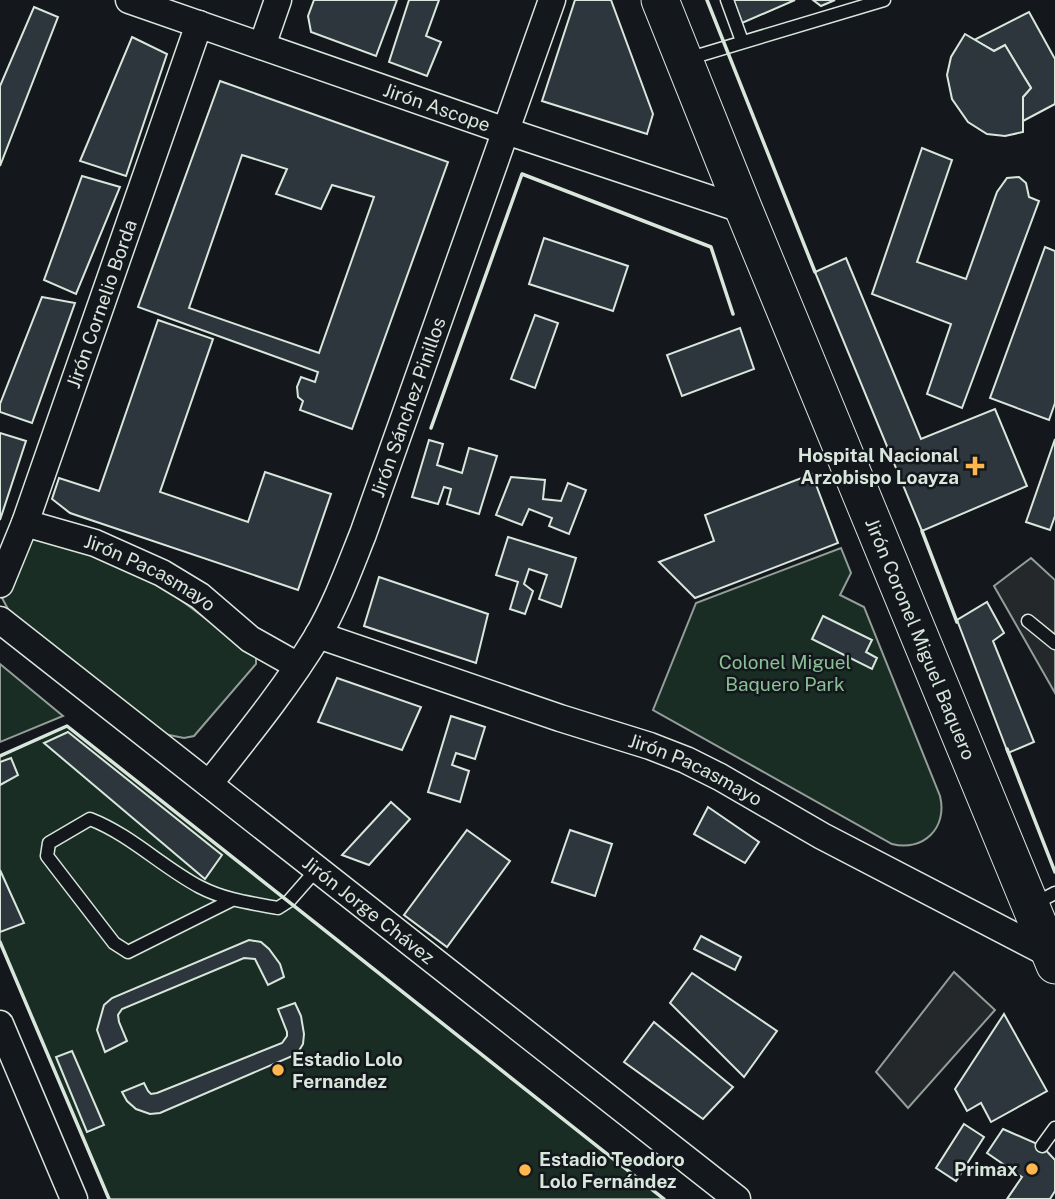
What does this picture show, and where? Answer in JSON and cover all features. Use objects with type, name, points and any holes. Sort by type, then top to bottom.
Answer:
[{"type":"main road","name":"Jirón Coronel Miguel Baquero","points":[[660,0],[744,210],[1043,900],[1053,960]]},
{"type":"street","name":"Jirón Ascope","points":[[129,0],[506,131],[744,210]]},
{"type":"street","points":[[262,46],[278,0]]},
{"type":"street","name":"Jirón Sánchez Pinillos","points":[[209,784],[298,666],[318,635],[341,590],[552,0]]},
{"type":"street","name":"Jirón Cornelio Borda","points":[[0,584],[25,523],[199,24]]},
{"type":"street","name":"Jirón Pacasmayo","points":[[25,523],[95,543],[162,573],[200,596],[250,639],[298,666]]},
{"type":"street","name":"Jirón Jorge Chávez","points":[[0,620],[737,1199]]},
{"type":"street","name":"Jirón Pacasmayo","points":[[318,635],[686,760],[1053,960]]},
{"type":"street","points":[[0,1025],[74,1199]]},
{"type":"lane","points":[[727,0],[742,41]]},
{"type":"lane","points":[[684,60],[884,0]]},
{"type":"lane","points":[[1028,621],[1055,643]]},
{"type":"lane","points":[[232,900],[128,952],[114,943],[47,856],[48,843],[90,819],[108,826],[200,887],[232,900],[278,908],[289,901],[317,869]]},
{"type":"lane","points":[[1042,1146],[1055,1129]]},
{"type":"green space","points":[[34,532],[143,572],[256,656],[256,664],[194,736],[184,738],[164,734],[9,611],[0,594]]},
{"type":"green space","name":"Colonel Miguel Baquero Park","points":[[841,548],[851,573],[840,595],[864,607],[940,796],[942,808],[937,827],[923,841],[914,844],[892,844],[653,710],[696,603]]},
{"type":"green space","points":[[0,664],[63,716],[0,742]]},
{"type":"green space","name":"Estadio Lolo Fernandez","points":[[67,726],[664,1199],[109,1199],[0,942],[0,756]]},
{"type":"shaded area","points":[[1031,558],[1055,580],[1055,693],[994,586]]},
{"type":"shaded area","points":[[954,972],[995,1010],[908,1108],[876,1072]]},
{"type":"building","points":[[314,0],[397,0],[376,56],[311,32],[308,16]]},
{"type":"building","points":[[409,0],[439,0],[426,36],[441,42],[427,76],[389,62]]},
{"type":"building","points":[[575,0],[611,0],[653,114],[647,134],[542,101]]},
{"type":"building","points":[[733,0],[795,0],[742,23]]},
{"type":"building","points":[[813,0],[835,0],[821,6]]},
{"type":"building","points":[[34,7],[58,17],[0,166],[0,86]]},
{"type":"building","points":[[1029,12],[1055,59],[1055,104],[1023,121],[1023,97],[1031,88],[1005,45],[994,51],[974,40]]},
{"type":"building","points":[[965,34],[994,51],[1005,45],[1031,88],[1023,97],[1023,132],[1005,136],[987,134],[968,122],[952,99],[947,75],[951,57]]},
{"type":"building","points":[[132,37],[167,54],[126,176],[80,161]]},
{"type":"building","points":[[220,81],[448,162],[352,429],[300,410],[303,401],[298,397],[297,387],[301,377],[315,382],[318,372],[138,307]],"holes":[[[242,155],[287,169],[276,194],[321,209],[332,185],[374,197],[319,353],[189,308]]]},
{"type":"building","points":[[922,148],[952,160],[917,262],[966,279],[997,192],[1007,178],[1019,177],[1026,183],[1029,197],[1039,201],[962,408],[927,394],[951,324],[872,294]]},
{"type":"building","points":[[82,176],[120,187],[76,294],[44,280]]},
{"type":"building","points":[[544,238],[628,266],[613,311],[529,284]]},
{"type":"building","points":[[1045,247],[1055,251],[1055,403],[1049,420],[990,398]]},
{"type":"building","points":[[846,258],[921,439],[995,409],[1027,486],[922,531],[815,272]]},
{"type":"building","points":[[42,297],[75,303],[32,423],[0,412],[0,404]]},
{"type":"building","points":[[535,315],[558,323],[535,388],[511,379]]},
{"type":"building","points":[[158,320],[213,339],[160,492],[248,522],[265,472],[331,494],[298,590],[70,513],[52,499],[59,478],[99,491]]},
{"type":"building","points":[[740,328],[754,369],[682,396],[667,355]]},
{"type":"building","points":[[0,433],[26,441],[0,520]]},
{"type":"building","points":[[1055,439],[1055,516],[1050,530],[1026,522]]},
{"type":"building","points":[[429,440],[443,444],[437,465],[462,473],[469,448],[497,456],[479,514],[447,504],[451,489],[444,487],[438,504],[412,497]]},
{"type":"building","points":[[812,474],[838,543],[695,598],[659,562],[714,541],[705,515]]},
{"type":"building","points":[[511,477],[545,480],[543,499],[561,501],[568,483],[586,490],[569,534],[549,526],[552,518],[529,509],[522,525],[496,515]]},
{"type":"building","points":[[508,537],[576,558],[561,607],[539,599],[547,575],[529,569],[524,584],[533,591],[525,614],[510,609],[518,582],[496,575]]},
{"type":"building","points":[[379,577],[488,614],[476,663],[364,626]]},
{"type":"building","points":[[987,602],[1004,633],[993,641],[1034,742],[1008,753],[957,620]]},
{"type":"building","points":[[823,616],[872,640],[866,652],[877,658],[872,669],[812,639]]},
{"type":"building","points":[[337,678],[421,707],[402,750],[318,722]]},
{"type":"building","points":[[451,716],[485,727],[475,759],[456,753],[452,765],[469,771],[460,802],[428,792]]},
{"type":"building","points":[[68,732],[222,855],[205,879],[44,743]]},
{"type":"building","points":[[11,758],[18,775],[0,785],[0,762]]},
{"type":"building","points":[[391,802],[410,819],[369,865],[342,855]]},
{"type":"building","points":[[708,807],[759,842],[745,863],[694,834]]},
{"type":"building","points":[[467,830],[510,861],[447,947],[404,915]]},
{"type":"building","points":[[570,830],[612,844],[595,896],[552,882]]},
{"type":"building","points":[[0,870],[24,923],[0,932]]},
{"type":"building","points":[[701,936],[741,957],[735,970],[694,949]]},
{"type":"building","points":[[249,940],[261,942],[269,949],[280,964],[284,977],[268,985],[255,959],[244,958],[122,1009],[118,1015],[119,1022],[127,1041],[105,1052],[97,1030],[104,1005],[112,998]]},
{"type":"building","points":[[692,973],[777,1031],[744,1077],[670,1003]]},
{"type":"building","points":[[295,1003],[301,1016],[304,1034],[303,1044],[297,1054],[160,1113],[150,1114],[136,1109],[122,1092],[144,1083],[151,1094],[157,1093],[282,1043],[287,1032],[278,1009]]},
{"type":"building","points":[[1004,1014],[1047,1091],[991,1122],[981,1103],[967,1111],[955,1089]]},
{"type":"building","points":[[654,1022],[733,1087],[703,1119],[624,1062]]},
{"type":"building","points":[[72,1051],[104,1125],[87,1132],[56,1057]]},
{"type":"building","points":[[964,1124],[984,1137],[956,1181],[936,1168]]},
{"type":"building","name":"Primax","points":[[1003,1129],[1042,1146],[1055,1160],[1055,1191],[1050,1199],[1007,1199],[1022,1177],[987,1153]]},
{"type":"wall","points":[[707,0],[815,272]]},
{"type":"wall","points":[[431,428],[522,174],[711,247],[733,314]]},
{"type":"wall","points":[[922,531],[957,622]]},
{"type":"wall","points":[[0,756],[67,726],[664,1199]]},
{"type":"wall","points":[[1007,749],[1055,872]]},
{"type":"wall","points":[[0,942],[109,1199]]},
{"type":"place","name":"Hospital Nacional Arzobispo Loayza","points":[[975,466]]},
{"type":"place","name":"Estadio Lolo Fernandez","points":[[278,1070]]},
{"type":"place","name":"Primax","points":[[1032,1169]]},
{"type":"place","name":"Estadio Teodoro Lolo Fernández","points":[[525,1170]]}]
